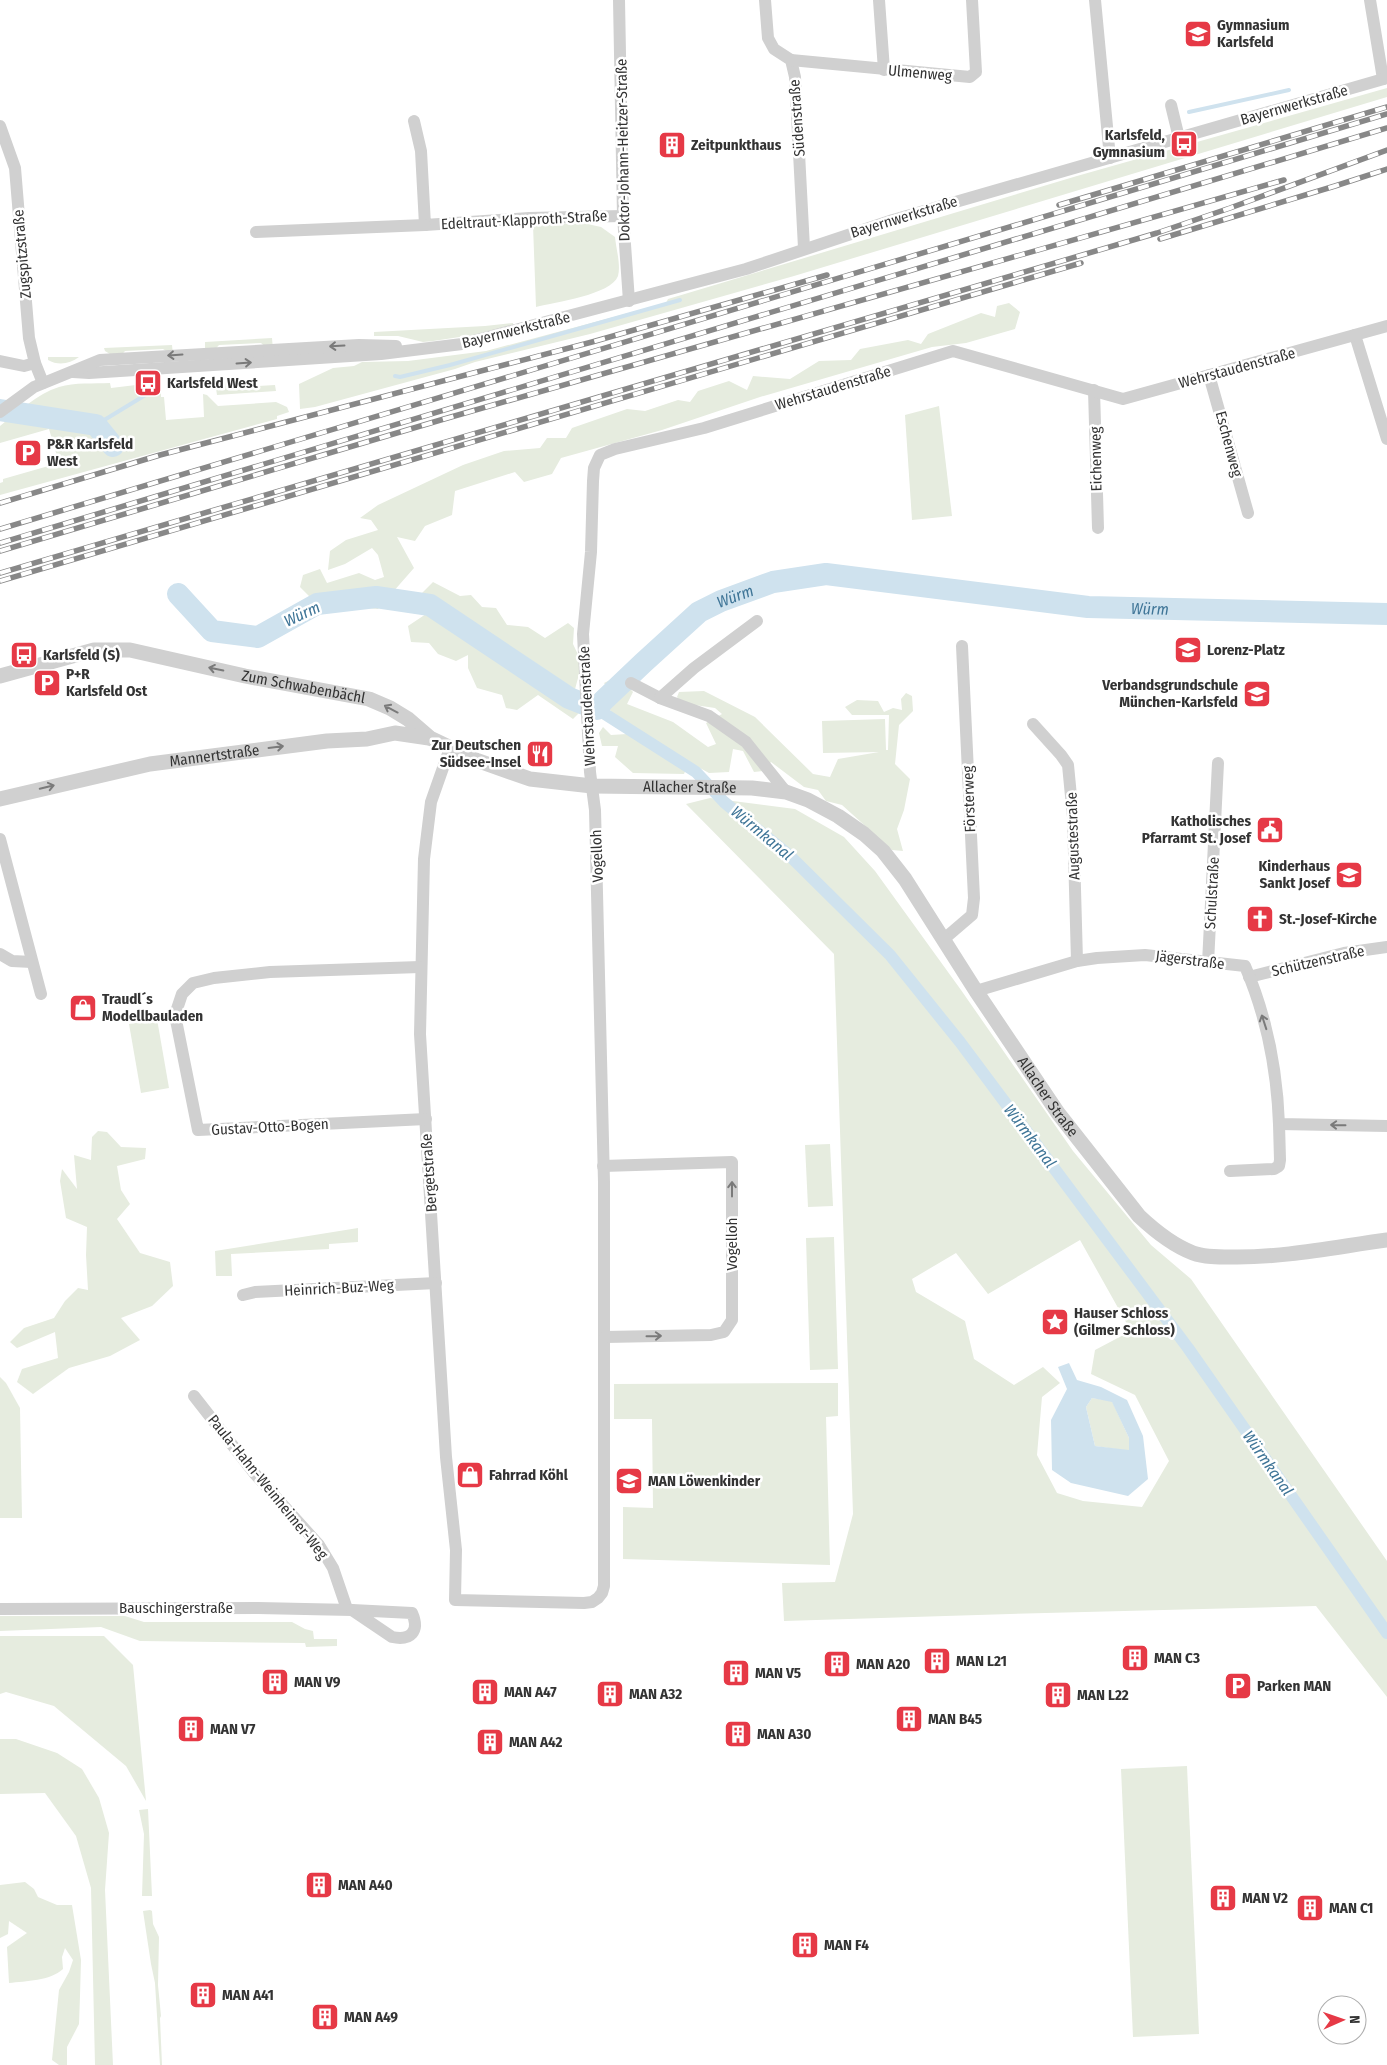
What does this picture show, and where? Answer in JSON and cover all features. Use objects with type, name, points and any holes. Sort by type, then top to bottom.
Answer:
[{"type":"street","name":"Doktor-Johann-Heitzer-Straße","points":[[619,0],[623,216],[629,301]]},
{"type":"street","name":"Südenstraße","points":[[765,0],[768,38],[774,49],[791,60],[794,77],[804,248]]},
{"type":"street","points":[[879,0],[884,70]]},
{"type":"street","name":"Ulmenweg","points":[[791,60],[884,70],[970,76],[976,72],[972,0]]},
{"type":"street","points":[[1095,0],[1110,158]]},
{"type":"street","points":[[1370,0],[1385,78]]},
{"type":"street","name":"Bayernwerkstraße","points":[[0,412],[15,400],[43,383],[94,362],[107,359],[359,345],[420,349],[495,336],[746,269],[804,248],[893,220],[1385,78]]},
{"type":"street","points":[[1170,105],[1179,138]]},
{"type":"street","name":"Edeltraut-Klapproth-Straße","points":[[414,121],[421,151],[425,225]]},
{"type":"street","name":"Zugspitzstraße","points":[[0,126],[15,168],[30,338],[35,364],[43,383]]},
{"type":"street","name":"Edeltraut-Klapproth-Straße","points":[[256,232],[425,225],[529,218],[623,216]]},
{"type":"street","name":"Wehrstaudenstraße","points":[[592,786],[584,634],[591,552],[594,468],[600,455],[615,449],[704,428],[953,351],[1123,399],[1387,326]]},
{"type":"street","points":[[1355,335],[1387,439]]},
{"type":"street","points":[[0,361],[24,366],[35,364]]},
{"type":"street","name":"Eschenweg","points":[[1210,375],[1248,513]]},
{"type":"street","name":"Eichenweg","points":[[1094,390],[1098,528]]},
{"type":"street","points":[[660,698],[694,668],[758,622]]},
{"type":"street","name":"Försterweg","points":[[944,939],[972,915],[974,898],[962,646]]},
{"type":"street","name":"Zum Schwabenbächl","points":[[0,676],[94,650],[130,650],[245,676],[369,699],[390,708],[408,719],[430,738],[514,775],[559,783],[592,786]]},
{"type":"street","points":[[632,683],[660,698],[709,716],[746,742],[786,792]]},
{"type":"street","name":"Augustestraße","points":[[1033,724],[1068,765],[1073,817],[1077,961]]},
{"type":"street","name":"Mannertstraße","points":[[0,799],[150,764],[327,741],[368,740],[395,733],[430,738]]},
{"type":"street","name":"Bergetstraße","points":[[450,748],[433,795],[424,859],[420,967],[420,1034],[446,1456],[456,1550],[456,1600],[567,1604],[592,1602],[598,1598]]},
{"type":"street","name":"Schulstraße","points":[[1208,963],[1218,763]]},
{"type":"street","name":"Allacher Straße","points":[[592,786],[731,787],[786,792],[808,800],[838,816],[864,834],[883,851],[905,879],[976,991],[1058,1113],[1139,1216],[1168,1240],[1194,1253],[1211,1256],[1247,1257],[1387,1240]]},
{"type":"street","name":"Vogelloh","points":[[592,786],[595,810],[598,898],[605,1337],[604,1586],[598,1598]]},
{"type":"street","points":[[0,839],[41,994]]},
{"type":"street","name":"Schützenstraße","points":[[1249,977],[1344,952],[1387,947]]},
{"type":"street","points":[[0,954],[12,961],[32,962]]},
{"type":"street","name":"Jägerstraße","points":[[976,991],[1077,961],[1145,955],[1246,966],[1249,977]]},
{"type":"street","name":"Gustav-Otto-Bogen","points":[[420,967],[270,972],[214,978],[194,983],[182,994],[175,1015],[198,1130],[426,1120]]},
{"type":"street","points":[[1230,1171],[1274,1169],[1279,1166],[1280,1160],[1277,1080],[1269,1037],[1249,977]]},
{"type":"street","points":[[1279,1124],[1387,1126]]},
{"type":"street","name":"Vogelloh","points":[[603,1166],[732,1162],[732,1320],[724,1332],[711,1335],[605,1337]]},
{"type":"street","name":"Heinrich-Buz-Weg","points":[[243,1296],[251,1292],[436,1283]]},
{"type":"street","name":"Paula-Hahn-Weinheimer-Weg","points":[[194,1396],[255,1474],[319,1545],[333,1568],[350,1610]]},
{"type":"street","name":"Bauschingerstraße","points":[[0,1609],[350,1610]]},
{"type":"shaded area","points":[[1387,88],[1387,97],[794,276],[590,334],[475,362],[315,407],[300,409],[299,384],[333,368],[354,366],[362,362],[408,361],[486,351],[666,303],[668,299],[1077,176]]},
{"type":"shaded area","points":[[583,223],[601,227],[615,237],[619,262],[618,276],[613,283],[594,293],[536,307],[533,225]]},
{"type":"shaded area","points":[[1009,303],[1020,312],[1015,329],[966,343],[932,347],[760,397],[662,430],[561,458],[552,474],[524,482],[515,472],[455,491],[452,515],[425,526],[415,541],[397,537],[414,568],[378,609],[368,608],[366,591],[326,598],[309,596],[300,587],[303,575],[320,569],[327,583],[359,573],[375,580],[384,577],[378,555],[372,548],[345,564],[328,570],[330,551],[346,540],[378,530],[371,520],[360,518],[378,505],[463,465],[504,451],[540,448],[547,438],[566,438],[572,428],[627,409],[645,411],[678,400],[690,402],[698,391],[729,381],[747,390],[753,376],[790,379],[819,361],[851,360],[860,349],[908,340],[921,344],[928,334],[981,313],[995,317],[997,306]]},
{"type":"shaded area","points":[[513,323],[513,325],[473,335],[423,342],[398,336],[374,336],[374,332]]},
{"type":"shaded area","points":[[272,338],[273,350],[269,350],[261,343],[219,345],[212,353],[205,354],[205,342]]},
{"type":"shaded area","points":[[172,345],[173,355],[163,349],[125,351],[118,359],[105,351],[104,348]]},
{"type":"shaded area","points":[[48,357],[79,357],[68,363],[60,364],[48,360]]},
{"type":"shaded area","points":[[231,381],[240,387],[275,385],[276,391],[217,395],[215,382]]},
{"type":"shaded area","points":[[161,382],[161,397],[164,397],[166,420],[204,417],[203,394],[207,395],[218,406],[276,402],[287,407],[289,412],[277,416],[277,419],[0,495],[0,483],[3,482],[3,479],[59,463],[49,429],[0,443],[0,426],[28,404],[43,394],[65,385],[110,383],[111,388]]},
{"type":"shaded area","points":[[939,406],[952,516],[912,520],[905,415]]},
{"type":"shaded area","points":[[433,582],[460,596],[471,595],[482,607],[496,608],[507,625],[528,627],[545,638],[568,623],[574,628],[573,644],[582,663],[574,693],[581,711],[573,719],[538,695],[517,710],[506,708],[502,695],[477,688],[468,668],[468,655],[456,661],[438,654],[429,643],[411,642],[408,626],[429,612],[419,596]]},
{"type":"shaded area","points":[[616,677],[633,692],[627,704],[673,722],[708,747],[716,744],[706,723],[722,714],[715,708],[681,703],[677,697],[679,692],[704,691],[755,717],[813,774],[830,777],[838,759],[879,752],[823,753],[822,721],[885,719],[886,750],[888,750],[889,715],[852,715],[845,707],[857,700],[878,701],[884,712],[893,708],[902,710],[901,699],[906,693],[912,696],[913,711],[899,725],[895,764],[910,779],[904,810],[897,829],[903,851],[892,850],[842,805],[826,801],[818,790],[804,787],[771,762],[763,771],[754,772],[743,751],[733,749],[729,772],[709,773],[689,762],[684,774],[633,773],[615,757],[618,746],[602,746],[599,733],[603,727],[611,735],[627,734],[615,723],[609,707],[614,696],[604,683]]},
{"type":"shaded area","points":[[710,798],[795,809],[844,837],[875,871],[961,990],[1073,1151],[1151,1245],[1191,1279],[1387,1561],[1387,1697],[1316,1606],[784,1621],[782,1583],[835,1582],[853,1514],[834,954],[686,804]],"holes":[[[1080,1240],[1131,1331],[1095,1350],[1091,1374],[1135,1395],[1169,1461],[1142,1507],[1083,1501],[1057,1493],[1037,1455],[1042,1397],[1060,1383],[1043,1367],[1014,1385],[974,1359],[965,1321],[916,1292],[912,1279],[956,1253],[988,1294]]]},
{"type":"shaded area","points":[[157,1019],[169,1088],[141,1093],[129,1024]]},
{"type":"shaded area","points":[[98,1131],[107,1132],[121,1147],[146,1148],[145,1159],[117,1166],[121,1190],[130,1204],[117,1219],[140,1253],[170,1262],[173,1286],[152,1306],[121,1318],[140,1340],[110,1356],[69,1368],[33,1394],[17,1382],[22,1369],[58,1358],[55,1332],[17,1348],[10,1342],[24,1328],[54,1318],[65,1301],[78,1288],[88,1290],[87,1227],[66,1218],[60,1181],[62,1169],[77,1189],[74,1155],[91,1160],[92,1137]]},
{"type":"shaded area","points":[[830,1144],[833,1206],[808,1207],[805,1145]]},
{"type":"shaded area","points":[[358,1228],[358,1242],[329,1244],[329,1249],[231,1254],[232,1276],[216,1276],[215,1251]]},
{"type":"shaded area","points":[[834,1237],[838,1369],[810,1370],[806,1238]]},
{"type":"shaded area","points":[[0,1377],[6,1383],[20,1408],[22,1518],[0,1518]]},
{"type":"shaded area","points":[[838,1383],[838,1416],[826,1417],[830,1565],[623,1559],[623,1507],[653,1508],[652,1419],[614,1419],[614,1384]]},
{"type":"shaded area","points":[[1092,1398],[1112,1401],[1129,1438],[1129,1451],[1095,1446],[1086,1407]]},
{"type":"shaded area","points":[[0,1616],[125,1616],[144,1622],[292,1622],[313,1631],[314,1639],[337,1639],[337,1646],[306,1647],[305,1643],[140,1641],[101,1627],[0,1631]]},
{"type":"shaded area","points":[[0,1636],[104,1636],[133,1665],[146,1801],[126,1766],[54,1706],[6,1692],[0,1694]]},
{"type":"shaded area","points":[[0,1739],[16,1739],[57,1753],[82,1769],[99,1798],[109,1833],[105,1890],[113,2065],[95,2065],[91,1888],[76,1836],[45,1793],[0,1794]]},
{"type":"shaded area","points":[[1187,1766],[1199,2034],[1133,2037],[1121,1769]]},
{"type":"shaded area","points":[[148,1809],[152,1896],[142,1896],[144,1834],[139,1810]]},
{"type":"shaded area","points":[[25,1882],[34,1889],[38,1897],[57,1905],[72,1905],[81,1960],[80,1996],[79,2024],[67,2047],[67,2065],[59,2065],[52,2060],[59,1990],[73,1960],[65,1948],[62,1957],[63,1969],[58,1973],[38,1980],[9,1983],[7,1947],[27,1933],[9,1921],[8,1934],[0,1938],[0,1885]]},
{"type":"shaded area","points":[[143,1911],[152,1911],[153,1924],[159,1937],[158,1985],[162,2065],[160,2065],[155,1983]]},
{"type":"water","points":[[1069,1363],[1077,1380],[1101,1387],[1127,1400],[1143,1436],[1148,1479],[1128,1496],[1071,1483],[1052,1470],[1051,1420],[1067,1389],[1058,1367]],"holes":[[[1092,1398],[1112,1402],[1129,1438],[1129,1450],[1095,1446],[1086,1407]]]},
{"type":"waterway","points":[[1189,112],[1289,90]]},
{"type":"waterway","points":[[395,376],[400,377],[450,365],[680,300]]},
{"type":"waterway","points":[[96,425],[152,391]]},
{"type":"waterway","name":"Würm","points":[[0,410],[96,425],[113,446]]},
{"type":"waterway","name":"Würm","points":[[178,594],[212,631],[258,637],[317,604],[376,597],[430,605],[569,698],[597,709],[603,701],[699,612],[721,601],[773,582],[826,574],[1088,607],[1387,614]]},
{"type":"waterway","name":"Würmkanal","points":[[597,709],[696,772],[724,802],[790,856],[890,955],[960,1042],[1188,1348],[1387,1633]]},
{"type":"railway","points":[[1059,205],[1387,107]]},
{"type":"railway","points":[[0,529],[1387,114]]},
{"type":"railway","points":[[0,543],[1387,128]]},
{"type":"railway","points":[[0,573],[1157,233],[1387,150]]},
{"type":"railway","points":[[1160,239],[1387,169]]},
{"type":"railway","points":[[0,551],[444,419],[1284,180]]},
{"type":"railway","points":[[0,581],[1081,263]]},
{"type":"railway","points":[[0,503],[160,455],[592,342],[827,275]]},
{"type":"place","name":"Gymnasium Karlsfeld","points":[[1198,34]]},
{"type":"place","name":"Karlsfeld, Gymnasium","points":[[1184,144]]},
{"type":"place","name":"Zeitpunkthaus","points":[[672,145]]},
{"type":"place","name":"Karlsfeld West","points":[[148,383]]},
{"type":"place","name":"P&R Karlsfeld West","points":[[28,453]]},
{"type":"place","name":"Lorenz-Platz","points":[[1188,650]]},
{"type":"place","name":"Karlsfeld (S)","points":[[24,655]]},
{"type":"place","name":"P+R Karlsfeld Ost","points":[[47,683]]},
{"type":"place","name":"Verbandsgrundschule München-Karlsfeld","points":[[1257,694]]},
{"type":"place","name":"Zur Deutschen Südsee-Insel","points":[[540,754]]},
{"type":"place","name":"Katholisches Pfarramt St. Josef","points":[[1270,830]]},
{"type":"place","name":"Kinderhaus Sankt Josef","points":[[1349,875]]},
{"type":"place","name":"St.-Josef-Kirche","points":[[1260,919]]},
{"type":"place","name":"Traudl´s Modellbauladen","points":[[83,1008]]},
{"type":"place","name":"Hauser Schloss (Gilmer Schloss)","points":[[1055,1322]]},
{"type":"place","name":"Fahrrad Köhl","points":[[470,1475]]},
{"type":"place","name":"MAN Löwenkinder","points":[[629,1481]]},
{"type":"place","name":"MAN C3","points":[[1135,1658]]},
{"type":"place","name":"MAN L21","points":[[937,1661]]},
{"type":"place","name":"MAN A20","points":[[837,1664]]},
{"type":"place","name":"MAN V5","points":[[736,1673]]},
{"type":"place","name":"MAN V9","points":[[275,1682]]},
{"type":"place","name":"Parken MAN","points":[[1238,1686]]},
{"type":"place","name":"MAN A47","points":[[485,1692]]},
{"type":"place","name":"MAN A32","points":[[610,1694]]},
{"type":"place","name":"MAN L22","points":[[1058,1695]]},
{"type":"place","name":"MAN B45","points":[[909,1719]]},
{"type":"place","name":"MAN V7","points":[[191,1729]]},
{"type":"place","name":"MAN A30","points":[[738,1734]]},
{"type":"place","name":"MAN A42","points":[[490,1742]]},
{"type":"place","name":"MAN A40","points":[[319,1885]]},
{"type":"place","name":"MAN V2","points":[[1223,1898]]},
{"type":"place","name":"MAN C1","points":[[1310,1908]]},
{"type":"place","name":"MAN F4","points":[[805,1945]]},
{"type":"place","name":"MAN A41","points":[[203,1995]]},
{"type":"place","name":"MAN A49","points":[[325,2017]]}]
